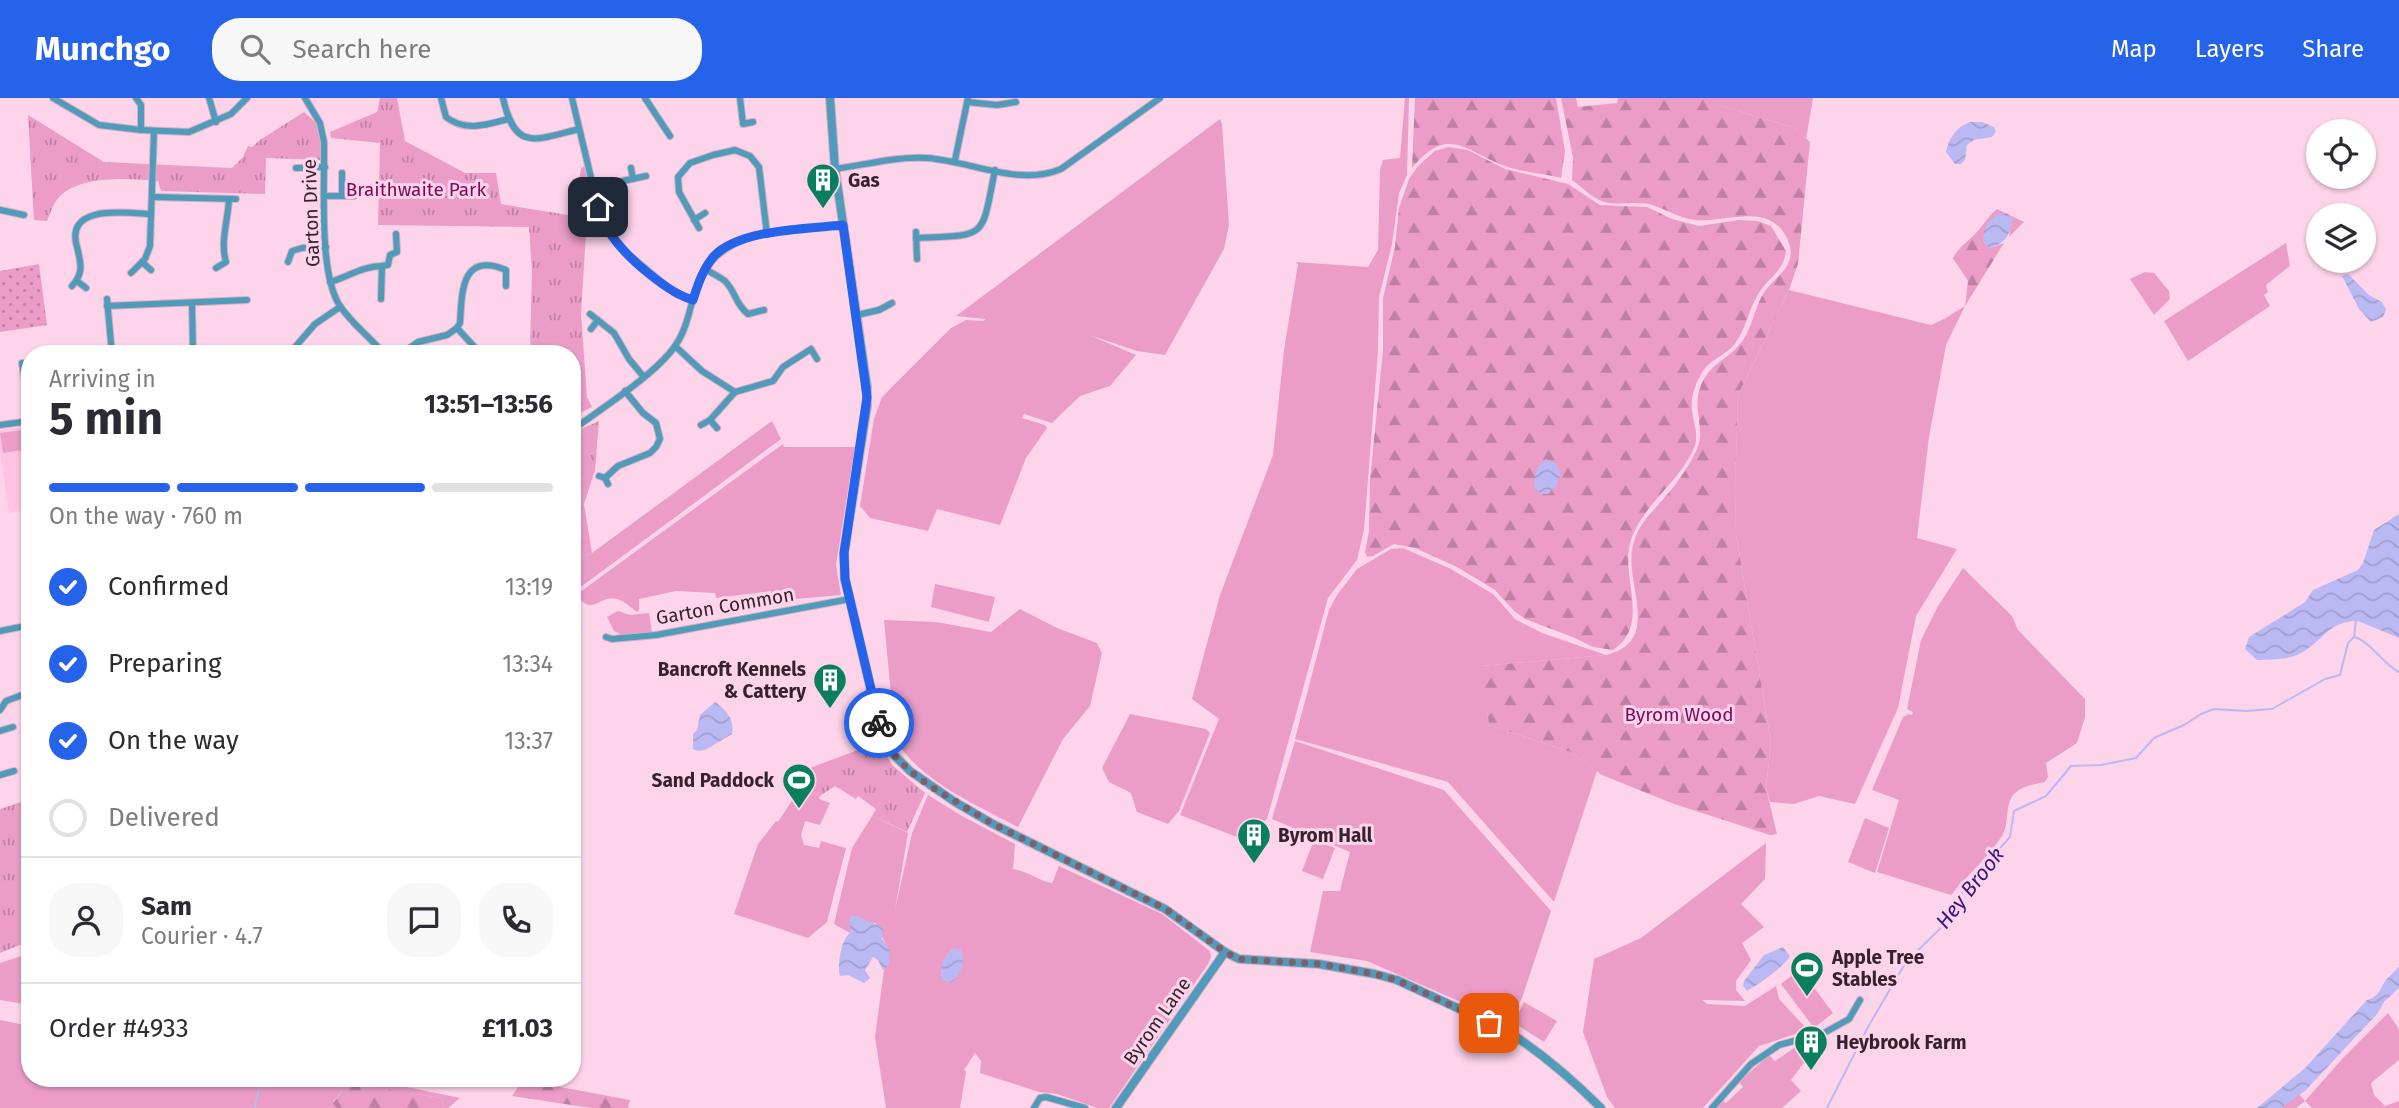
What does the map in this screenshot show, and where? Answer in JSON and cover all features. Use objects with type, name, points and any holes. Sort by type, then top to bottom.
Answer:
[{"type":"street","points":[[53,98],[99,125],[189,132],[231,114],[247,98]]},
{"type":"street","points":[[136,98],[141,105],[141,130]]},
{"type":"street","points":[[209,98],[216,122]]},
{"type":"street","points":[[441,98],[446,117],[458,124],[476,127],[508,119]]},
{"type":"street","points":[[503,98],[508,119],[515,131],[533,139],[579,130]]},
{"type":"street","points":[[572,98],[605,225],[619,245],[676,294],[693,300]]},
{"type":"street","points":[[645,98],[668,134],[659,138]]},
{"type":"street","points":[[740,98],[743,124],[753,122]]},
{"type":"street","points":[[830,98],[835,169],[867,397],[844,553],[845,579],[884,738],[892,753],[910,771],[955,802],[993,824],[1166,909],[1225,952],[1239,959],[1320,964],[1397,980],[1507,1031],[1572,1079],[1601,1108]]},
{"type":"street","points":[[835,169],[917,158],[955,160],[995,170],[1035,175],[1061,169],[1160,98]]},
{"type":"street","name":"Garton Drive","points":[[308,99],[322,128],[326,247],[330,282],[341,307],[376,345]]},
{"type":"street","points":[[955,160],[967,100],[997,105],[1016,103]]},
{"type":"street","points":[[131,273],[142,262],[150,246],[154,131]]},
{"type":"street","points":[[699,228],[678,187],[681,172],[690,163],[729,151],[740,151],[750,156],[759,167],[767,234]]},
{"type":"street","points":[[304,167],[304,178]]},
{"type":"street","points":[[296,168],[325,167]]},
{"type":"street","points":[[631,168],[633,179]]},
{"type":"street","points":[[917,260],[916,235],[968,236],[977,231],[985,218],[995,170]]},
{"type":"street","points":[[342,173],[342,196]]},
{"type":"street","points":[[594,187],[646,176]]},
{"type":"street","points":[[325,196],[354,196]]},
{"type":"street","points":[[152,197],[233,199],[223,241],[226,262],[231,268]]},
{"type":"street","points":[[0,210],[24,215]]},
{"type":"street","points":[[86,288],[74,284],[82,262],[76,245],[76,234],[83,221],[103,212],[151,214]]},
{"type":"street","points":[[12,222],[13,213]]},
{"type":"street","points":[[694,220],[705,213]]},
{"type":"street","points":[[581,423],[660,363],[675,346],[689,319],[705,269],[728,245],[767,234],[843,225]]},
{"type":"street","points":[[330,282],[343,279],[368,266],[388,265],[390,254],[397,252],[396,234]]},
{"type":"street","points":[[284,246],[292,251],[326,247]]},
{"type":"street","points":[[288,262],[292,251]]},
{"type":"street","points":[[142,262],[151,270]]},
{"type":"street","points":[[216,268],[226,262]]},
{"type":"street","points":[[382,266],[382,299]]},
{"type":"street","points":[[414,345],[447,335],[457,328],[460,323],[463,284],[468,273],[483,266],[495,266],[516,272]]},
{"type":"street","points":[[705,269],[725,282],[739,307],[748,314]]},
{"type":"street","points":[[506,270],[506,286]]},
{"type":"street","points":[[111,345],[107,303],[247,300]]},
{"type":"street","points":[[192,303],[193,345]]},
{"type":"street","points":[[857,315],[879,310],[892,303]]},
{"type":"street","points":[[297,345],[315,324],[341,307]]},
{"type":"street","points":[[742,320],[748,314],[764,310]]},
{"type":"street","points":[[590,314],[614,333],[629,359],[643,376]]},
{"type":"street","points":[[591,329],[598,320]]},
{"type":"street","points":[[457,328],[473,345]]},
{"type":"street","points":[[675,346],[702,371],[735,392]]},
{"type":"street","points":[[701,425],[735,392],[772,381],[783,367],[814,347],[817,359]]},
{"type":"street","points":[[604,479],[618,467],[650,453],[660,439],[656,423],[643,413],[625,391]]},
{"type":"street","points":[[710,419],[717,428]]},
{"type":"street","points":[[0,425],[21,422]]},
{"type":"street","name":"Garton Common","points":[[606,637],[612,639],[656,635],[850,599]]},
{"type":"street","points":[[0,631],[21,627]]},
{"type":"street","points":[[0,710],[3,698],[21,694]]},
{"type":"street","points":[[0,731],[13,727]]},
{"type":"street","points":[[1,772],[14,771]]},
{"type":"street","name":"Byrom Lane","points":[[1116,1108],[1225,952]]},
{"type":"street","points":[[1712,1108],[1751,1064],[1779,1045],[1824,1033],[1849,1019],[1860,1000]]},
{"type":"street","points":[[1034,1108],[1040,1098],[1046,1097],[1085,1108]]},
{"type":"shaded area","points":[[21,427],[21,511],[9,513],[0,452],[0,430]]},
{"type":"green space","name":"Braithwaite Park","points":[[380,98],[397,98],[405,141],[465,173],[496,173],[501,204],[574,216],[581,168],[585,166],[600,226],[586,234],[581,313],[587,397],[592,407],[581,412],[581,345],[530,345],[532,271],[529,227],[378,225],[380,143],[331,138],[330,132],[377,112]]},
{"type":"green space","points":[[1405,98],[1409,98],[1407,175],[1399,193],[1392,244],[1379,297],[1378,351],[1364,530],[1357,560],[1328,598],[1267,819],[1237,837],[1180,815],[1219,719],[1192,699],[1220,595],[1273,455],[1284,350],[1298,264],[1295,262],[1368,267],[1378,250],[1380,170],[1383,160],[1400,158]]},
{"type":"green space","points":[[1415,98],[1556,98],[1565,151],[1561,178],[1505,166],[1453,144],[1434,148],[1412,168]]},
{"type":"green space","name":"Byrom Wood","points":[[1561,98],[1576,98],[1578,107],[1617,103],[1618,98],[1722,98],[1722,106],[1795,128],[1810,142],[1798,264],[1789,290],[1738,395],[1736,534],[1771,743],[1766,788],[1777,834],[1770,835],[1674,804],[1602,775],[1570,752],[1489,725],[1480,666],[1606,655],[1623,648],[1633,637],[1638,609],[1631,560],[1636,537],[1697,449],[1700,436],[1698,396],[1701,385],[1711,369],[1743,340],[1762,296],[1784,271],[1790,257],[1787,238],[1779,227],[1769,220],[1745,216],[1695,220],[1649,204],[1608,203],[1594,197],[1572,180],[1573,158]]},
{"type":"green space","points":[[1722,98],[1813,98],[1806,139],[1795,128],[1722,106]]},
{"type":"green space","points":[[304,112],[322,128],[325,160],[266,158],[265,194],[161,191],[158,181],[134,179],[93,181],[69,189],[60,196],[47,221],[34,220],[28,115],[104,162],[232,168],[243,157],[248,146],[252,147]]},
{"type":"green space","points":[[1220,119],[1229,225],[1224,249],[1165,355],[1137,351],[1089,335],[1136,355],[1110,386],[1080,396],[1052,423],[1024,414],[1022,418],[1047,428],[1026,458],[1000,525],[937,509],[928,531],[870,518],[860,506],[874,419],[882,397],[951,328],[966,320],[985,319],[956,316]]},
{"type":"green space","points":[[1448,147],[1468,150],[1505,169],[1568,184],[1600,205],[1647,207],[1672,219],[1699,226],[1739,220],[1758,221],[1771,226],[1786,251],[1780,268],[1753,304],[1737,341],[1700,375],[1692,406],[1696,434],[1694,448],[1680,472],[1644,515],[1631,540],[1628,554],[1633,613],[1631,627],[1613,650],[1593,647],[1525,619],[1495,590],[1457,567],[1415,548],[1394,544],[1373,556],[1367,557],[1365,552],[1369,531],[1370,479],[1383,350],[1383,298],[1395,247],[1399,208],[1409,179],[1418,166],[1435,151]]},
{"type":"green space","points":[[1997,209],[2024,222],[2009,237],[2012,218],[1990,248],[2004,243],[1965,306],[1968,281],[1953,258]]},
{"type":"green space","points":[[2286,243],[2290,266],[2266,285],[2268,292],[2264,295],[2270,306],[2188,361],[2164,321]]},
{"type":"green space","points":[[39,264],[47,325],[0,332],[0,271]]},
{"type":"green space","points":[[2145,272],[2154,273],[2169,291],[2170,299],[2154,315],[2130,279]]},
{"type":"green space","points":[[1789,290],[1931,325],[1965,306],[1946,345],[1929,437],[1917,538],[1957,549],[1916,616],[1898,708],[1855,804],[1819,796],[1794,804],[1770,802],[1766,788],[1771,743],[1736,534],[1738,395]]},
{"type":"green space","points":[[599,421],[595,470],[584,504],[592,553],[581,557],[581,429]]},
{"type":"green space","points":[[772,421],[781,439],[581,587],[581,557],[592,553]]},
{"type":"green space","points":[[21,430],[21,450],[3,453],[0,433]]},
{"type":"green space","points":[[783,444],[784,447],[855,447],[836,565],[841,595],[773,601],[771,591],[716,598],[715,593],[676,591],[639,599],[637,612],[617,599],[587,604],[581,600],[581,591]]},
{"type":"green space","points":[[1403,548],[1451,569],[1493,594],[1515,619],[1542,633],[1606,655],[1481,666],[1489,725],[1570,752],[1597,771],[1554,902],[1448,782],[1295,739],[1329,610],[1337,595],[1357,569],[1391,549]]},
{"type":"green space","points":[[1963,568],[2012,616],[2018,630],[2085,699],[2085,717],[2077,743],[2046,763],[2048,777],[2045,782],[2024,787],[2014,794],[2009,803],[2002,836],[1951,895],[1877,872],[1899,800],[1872,790],[1903,717],[1912,715],[1913,712],[1907,709],[1921,640],[1938,606]]},
{"type":"green space","points":[[935,584],[995,597],[989,622],[931,607]]},
{"type":"green space","points":[[1020,609],[1057,628],[1097,643],[1102,653],[1090,706],[1063,739],[1018,827],[967,801],[934,779],[906,754],[895,739],[884,620],[936,622],[991,632]]},
{"type":"green space","points":[[618,611],[630,615],[649,613],[652,632],[622,635],[614,631],[607,617]]},
{"type":"green space","points":[[1130,714],[1206,729],[1210,733],[1179,811],[1168,824],[1137,812],[1131,793],[1109,782],[1102,768]]},
{"type":"green space","points":[[1295,741],[1444,790],[1551,911],[1522,998],[1509,1023],[1367,961],[1310,952],[1323,891],[1340,891],[1350,852],[1272,819]]},
{"type":"green space","points":[[879,742],[892,765],[925,793],[907,832],[872,816],[876,809],[858,796],[856,799],[835,786],[820,796],[802,785],[802,771]]},
{"type":"green space","points":[[802,785],[820,796],[819,799],[830,803],[820,825],[805,821],[801,835],[804,845],[819,848],[821,841],[846,848],[827,922],[808,938],[734,914],[758,844],[776,821],[778,822]]},
{"type":"green space","points":[[928,795],[1015,844],[1013,869],[1052,883],[1059,866],[1162,914],[1210,951],[1208,964],[1109,1108],[1097,1108],[980,1073],[981,1061],[975,1053],[964,1070],[966,1072],[960,1108],[886,1108],[875,1037],[887,947],[876,923],[866,922],[857,916],[850,933],[834,924],[852,848],[872,816],[908,833],[895,910],[912,833]]},
{"type":"green space","points":[[21,802],[21,945],[0,953],[0,809]]},
{"type":"green space","points":[[1865,818],[1889,828],[1875,873],[1848,862]]},
{"type":"green space","points":[[1314,840],[1335,848],[1323,879],[1302,871]]},
{"type":"green space","points":[[1766,843],[1765,879],[1741,904],[1764,927],[1742,943],[1751,960],[1736,981],[1736,990],[1745,1001],[1702,1000],[1707,1004],[1745,1006],[1776,986],[1779,999],[1808,1030],[1759,1046],[1703,1108],[1615,1108],[1607,1097],[1583,1032],[1594,959],[1641,938]]},
{"type":"green space","points":[[21,956],[21,1004],[0,1000],[0,963]]},
{"type":"green space","name":"Apple Tree Stables","points":[[1800,969],[1833,1013],[1814,1028],[1781,984]]},
{"type":"green space","points":[[1524,1002],[1557,1021],[1544,1042],[1514,1023]]},
{"type":"green space","points":[[2388,1013],[2399,1029],[2399,1060],[2371,1083],[2374,1095],[2385,1106],[2399,1101],[2399,1108],[2312,1108],[2305,1101]]},
{"type":"green space","points":[[0,1020],[21,1024],[21,1087],[341,1087],[343,1090],[333,1102],[336,1108],[0,1108]]},
{"type":"green space","points":[[1797,1046],[1809,1056],[1791,1080],[1801,1091],[1782,1108],[1714,1108],[1722,1100],[1726,1103],[1743,1087],[1739,1082],[1769,1055],[1775,1061]]},
{"type":"green space","points":[[341,1087],[373,1087],[441,1098],[444,1108],[336,1108],[333,1103],[343,1090]]},
{"type":"green space","points":[[370,1087],[407,1087],[460,1098],[448,1108],[444,1108],[441,1098]]},
{"type":"green space","points":[[518,1087],[560,1087],[630,1100],[628,1108],[591,1108],[512,1096]]},
{"type":"green space","points":[[2299,1094],[2305,1101],[2296,1108],[2281,1108]]},
{"type":"water","points":[[1970,122],[1982,122],[1994,127],[1996,132],[1992,137],[1974,140],[1967,145],[1965,160],[1961,164],[1955,164],[1946,152],[1947,147],[1957,130]]},
{"type":"water","points":[[2002,213],[2013,218],[2010,229],[2004,241],[1990,248],[1983,242],[1985,228],[1993,218]]},
{"type":"water","points":[[2348,274],[2369,295],[2382,302],[2386,310],[2383,317],[2371,322],[2359,309],[2342,276]]},
{"type":"water","points":[[1546,459],[1555,463],[1561,472],[1556,486],[1548,494],[1541,494],[1534,487],[1535,479],[1538,468]]},
{"type":"water","points":[[2399,514],[2399,638],[2358,621],[2340,624],[2309,648],[2291,657],[2257,660],[2245,649],[2249,637],[2305,602],[2313,590],[2358,570],[2374,530]]},
{"type":"water","points":[[715,702],[729,715],[732,734],[705,750],[693,749],[693,734],[697,730],[700,715]]},
{"type":"water","points":[[852,916],[883,928],[882,939],[890,950],[889,964],[883,970],[878,960],[873,957],[865,970],[870,978],[864,983],[848,975],[840,976],[840,953],[850,933],[849,920]]},
{"type":"water","points":[[1783,947],[1790,956],[1787,960],[1747,991],[1743,986],[1744,981],[1764,955]]},
{"type":"water","points":[[953,948],[961,950],[963,959],[959,972],[951,983],[941,979],[941,970],[945,958]]},
{"type":"water","points":[[2399,967],[2399,988],[2305,1091],[2281,1108],[2257,1108],[2305,1068],[2367,1000],[2377,995],[2386,980]]},
{"type":"waterway","points":[[2354,636],[2356,621]]},
{"type":"waterway","name":"Hey Brook","points":[[1827,1108],[1868,1027],[1906,962],[1952,917],[1963,890],[2010,837],[2014,811],[2046,796],[2071,766],[2101,765],[2136,758],[2154,738],[2214,709],[2272,709],[2325,679],[2340,675],[2348,643],[2354,637],[2360,639],[2399,672]]},
{"type":"waterway","points":[[255,1108],[259,1087]]},
{"type":"way so far","points":[[879,723],[892,753],[930,786],[993,824],[1166,909],[1225,952],[1239,959],[1320,964],[1375,974],[1397,980],[1489,1023]]},
{"type":"place","name":"Gas","points":[[823,210]]},
{"type":"place","name":"Bancroft Kennels & Cattery","points":[[830,710]]},
{"type":"place","name":"Sand Paddock","points":[[799,810]]},
{"type":"place","name":"Byrom Hall","points":[[1254,865]]},
{"type":"place","name":"Apple Tree Stables","points":[[1807,998]]},
{"type":"place","name":"Heybrook Farm","points":[[1811,1072]]},
{"type":"route","points":[[598,207],[614,240],[625,251],[676,294],[693,300],[699,280],[710,262],[720,251],[736,241],[767,234],[843,225],[867,387],[867,405],[844,553],[845,579],[879,723]]}]
